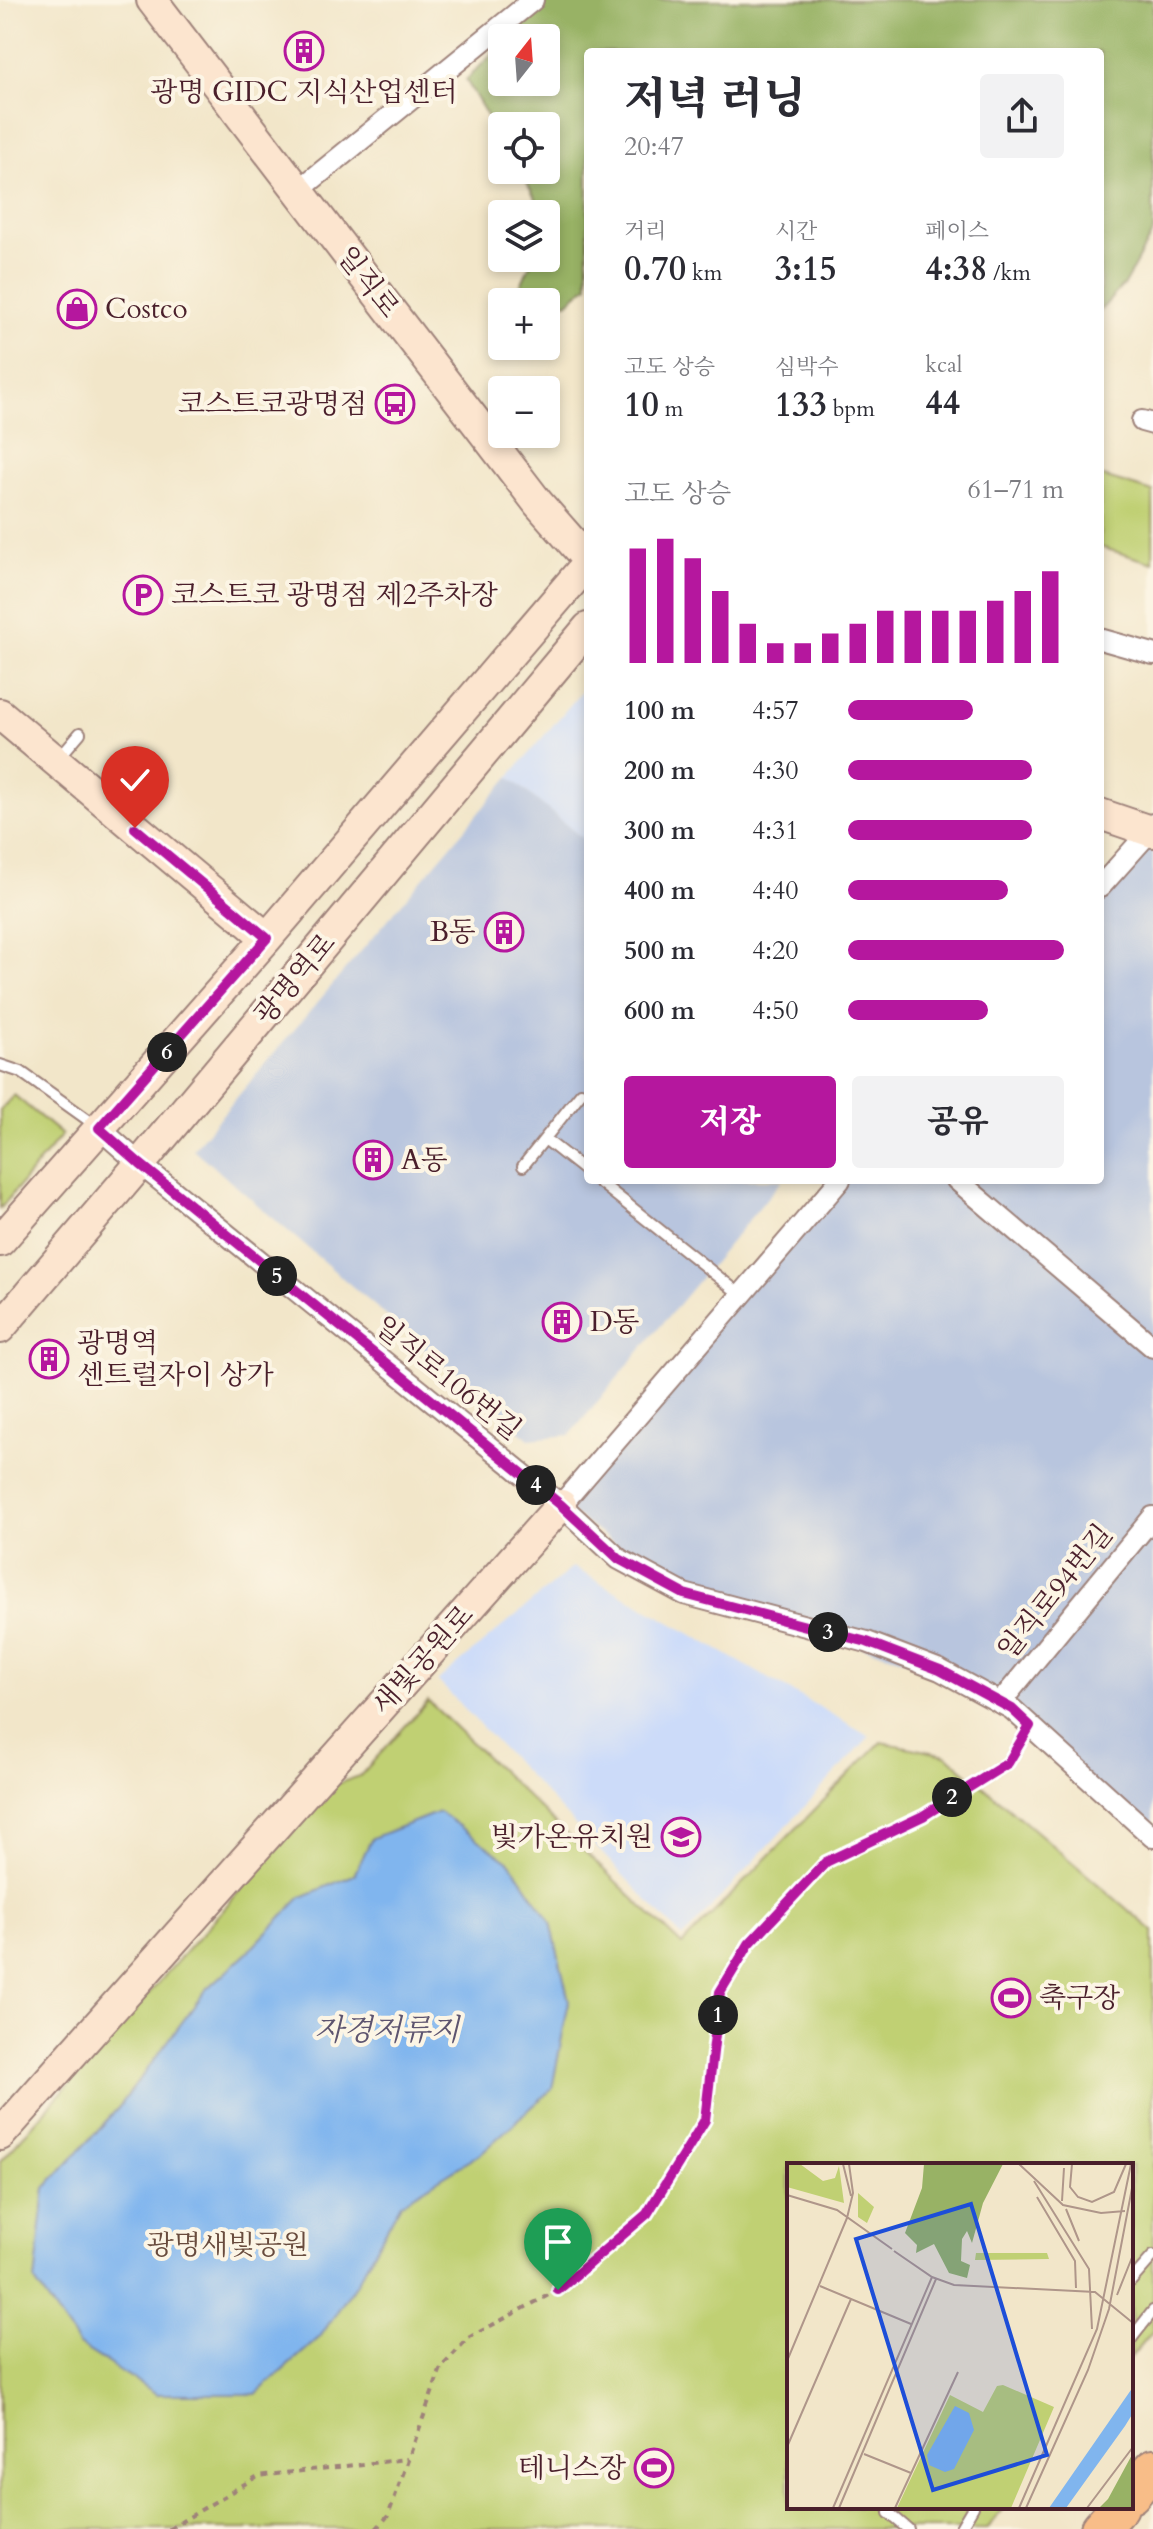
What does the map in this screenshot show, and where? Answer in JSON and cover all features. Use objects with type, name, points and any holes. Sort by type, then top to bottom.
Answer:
[{"type":"highway","points":[[1133,2492],[1153,2469]]},
{"type":"highway","points":[[1100,2529],[1117,2509]]},
{"type":"street","name":"일직로","points":[[152,0],[538,503],[584,557]]},
{"type":"street","points":[[307,203],[533,0]]},
{"type":"street","name":"광명역로","points":[[0,1241],[267,938],[584,567]]},
{"type":"street","name":"광명역로","points":[[0,1328],[584,633]]},
{"type":"street","points":[[1104,640],[1153,654]]},
{"type":"street","points":[[0,714],[267,938]]},
{"type":"street","points":[[1104,815],[1152,829],[1104,883]]},
{"type":"street","name":"일직로106번길","points":[[99,1128],[561,1505],[619,1559],[684,1594],[867,1642],[940,1670],[1012,1709],[1153,1837]]},
{"type":"street","name":"새빛공원로","points":[[0,2135],[561,1505],[837,1184]]},
{"type":"street","points":[[962,1184],[1153,1347]]},
{"type":"street","name":"일직로94번길","points":[[1000,1703],[1153,1517]]},
{"type":"lane","points":[[56,761],[80,733]]},
{"type":"lane","points":[[0,1065],[21,1072],[99,1128]]},
{"type":"lane","points":[[523,1166],[581,1093]]},
{"type":"lane","points":[[545,1139],[584,1170]]},
{"type":"lane","points":[[602,1184],[741,1295]]},
{"type":"lane","points":[[1133,2279],[1153,2256]]},
{"type":"lane","points":[[1133,2336],[1153,2311]]},
{"type":"lane","points":[[960,2529],[972,2509]]},
{"type":"lane","points":[[889,2513],[908,2529]]},
{"type":"path","points":[[376,2529],[388,2516],[441,2368],[468,2338],[558,2290],[647,2214],[705,2120],[720,1992],[749,1944],[826,1862],[923,1816],[1008,1763],[1030,1726]]},
{"type":"path","points":[[169,2529],[258,2476],[407,2459]]},
{"type":"shaded area","points":[[584,689],[584,840],[509,777]]},
{"type":"shaded area","points":[[509,777],[584,840],[584,1184],[779,1184],[570,1435],[529,1439],[193,1149]]},
{"type":"shaded area","points":[[1153,832],[1153,1837],[1030,1726],[940,1670],[684,1594],[561,1505],[837,1184],[1104,1184],[1104,883]]},
{"type":"shaded area","name":"빛가온유치원","points":[[573,1567],[870,1736],[683,1938],[438,1681]]},
{"type":"green space","points":[[549,0],[1153,0],[1153,232],[1125,283],[1104,307],[1104,48],[584,48],[584,288],[567,303],[560,302],[560,288],[520,288],[527,272],[560,272],[560,200],[537,200],[527,184],[560,184],[560,112],[488,112],[488,117],[466,80],[488,59],[488,96],[560,96],[560,24],[524,24]]},
{"type":"green space","points":[[1104,477],[1153,492],[1153,563],[1104,548]]},
{"type":"green space","points":[[14,1095],[62,1135],[0,1209],[0,1110]]},
{"type":"green space","name":"광명새빛공원","points":[[428,1701],[682,1945],[881,1742],[946,1755],[1153,1931],[1153,2331],[1133,2355],[1133,2163],[787,2163],[787,2509],[1003,2509],[987,2529],[0,2529],[0,2162],[333,1785],[360,1776]]},
{"type":"water","name":"자경저류지","points":[[439,1812],[510,1862],[551,1922],[569,2001],[552,2089],[481,2153],[401,2203],[357,2282],[320,2337],[256,2394],[157,2394],[79,2345],[35,2282],[45,2188],[119,2107],[206,1990],[301,1897],[354,1875],[372,1838]]},
{"type":"place","name":"광명 GIDC 지식산업센터","points":[[304,51]]},
{"type":"place","name":"Costco","points":[[77,309]]},
{"type":"place","name":"코스트코광명점","points":[[395,404]]},
{"type":"place","name":"코스트코 광명점 제2주차장","points":[[143,595]]},
{"type":"place","name":"B동","points":[[504,932]]},
{"type":"place","name":"A동","points":[[373,1160]]},
{"type":"place","name":"D동","points":[[562,1322]]},
{"type":"place","name":"광명역 센트럴자이 상가","points":[[49,1359]]},
{"type":"place","name":"빛가온유치원","points":[[681,1837]]},
{"type":"place","name":"축구장","points":[[1011,1998]]},
{"type":"place","name":"테니스장","points":[[654,2468]]},
{"type":"route","points":[[135,828],[267,938],[99,1128],[561,1505],[619,1559],[684,1594],[867,1642],[940,1670],[1012,1709],[1030,1726],[1008,1763],[923,1816],[826,1862],[749,1944],[720,1992],[705,2120],[647,2214],[558,2290]]}]
